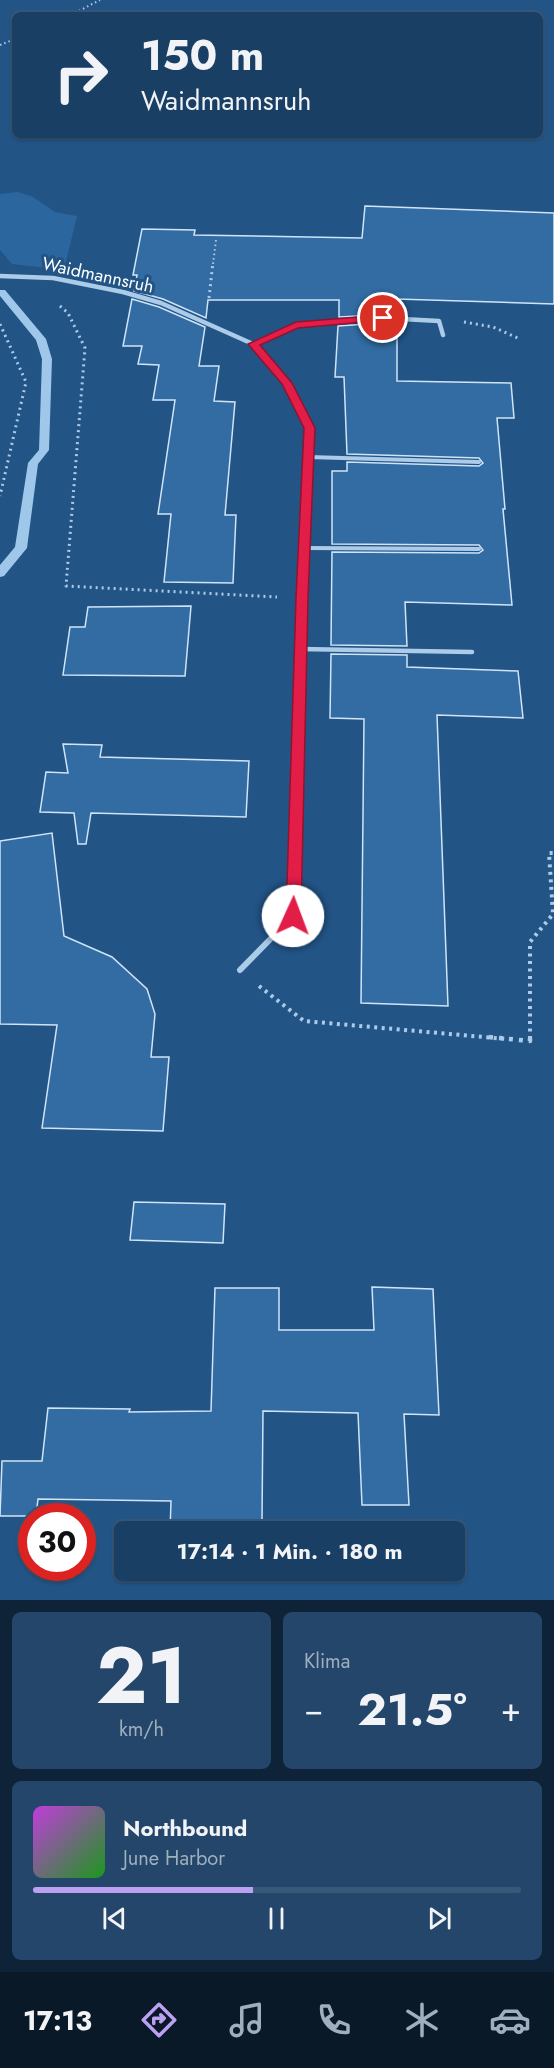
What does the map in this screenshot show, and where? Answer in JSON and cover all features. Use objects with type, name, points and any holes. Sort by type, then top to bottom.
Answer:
[{"type":"street","name":"Waidmannsruh","points":[[0,276],[21,275],[80,283],[123,292],[160,303],[254,344],[287,383],[310,428],[300,649],[293,916],[240,970]]},
{"type":"street","points":[[254,344],[296,325],[383,318],[439,321],[443,335]]},
{"type":"lane","points":[[308,458],[479,462]]},
{"type":"lane","points":[[304,548],[479,549]]},
{"type":"lane","points":[[300,649],[472,652]]},
{"type":"path","points":[[77,12],[100,0]]},
{"type":"path","points":[[193,317],[208,307],[216,240]]},
{"type":"path","points":[[21,275],[68,313],[85,348],[66,585],[302,598]]},
{"type":"path","points":[[439,321],[480,323],[506,330],[520,339]]},
{"type":"path","points":[[0,324],[26,382],[0,496]]},
{"type":"path","points":[[240,970],[304,1021],[530,1041],[530,942],[553,914],[549,853],[554,854]]},
{"type":"shaded area","points":[[18,192],[33,197],[55,212],[77,216],[64,270],[12,264],[0,250],[0,194]]},
{"type":"building","points":[[365,206],[554,213],[554,304],[397,299],[397,314],[339,317],[339,300],[208,300],[206,318],[163,299],[134,291],[137,275],[133,275],[142,229],[195,230],[194,235],[362,238]]},
{"type":"building","points":[[132,299],[159,307],[205,327],[199,366],[219,366],[214,401],[235,402],[225,515],[236,515],[233,583],[164,582],[171,514],[158,514],[175,400],[153,400],[159,365],[138,364],[142,346],[123,346]]},
{"type":"building","points":[[397,323],[397,381],[511,383],[514,418],[497,418],[512,605],[405,602],[407,646],[331,645],[332,552],[479,553],[483,550],[479,545],[332,544],[332,471],[347,471],[347,462],[479,466],[483,463],[479,458],[347,454],[344,377],[335,377],[338,326]]},
{"type":"building","points":[[191,606],[185,676],[63,675],[70,627],[85,627],[88,607]]},
{"type":"building","points":[[331,654],[407,655],[407,667],[518,671],[523,718],[437,715],[448,1006],[361,1003],[364,719],[330,718]]},
{"type":"building","points":[[63,744],[102,745],[100,757],[249,761],[246,817],[91,813],[86,844],[78,844],[74,813],[40,812],[46,772],[68,773]]},
{"type":"building","points":[[52,833],[64,936],[112,957],[147,989],[155,1014],[151,1057],[169,1057],[163,1131],[42,1128],[57,1025],[0,1024],[0,841]]},
{"type":"building","points":[[134,1202],[225,1204],[223,1243],[130,1240]]},
{"type":"building","points":[[372,1287],[433,1289],[439,1415],[404,1414],[409,1505],[362,1505],[358,1413],[263,1411],[262,1521],[170,1521],[171,1501],[38,1499],[38,1503],[18,1503],[18,1516],[0,1516],[2,1461],[42,1461],[48,1408],[130,1409],[129,1412],[211,1411],[215,1288],[279,1288],[279,1330],[374,1330]]},
{"type":"waterway","points":[[0,573],[21,548],[33,463],[44,450],[47,359],[41,339],[2,292]]},
{"type":"route","points":[[293,916],[302,598],[310,428],[287,383],[254,344],[296,325],[383,318]]}]
